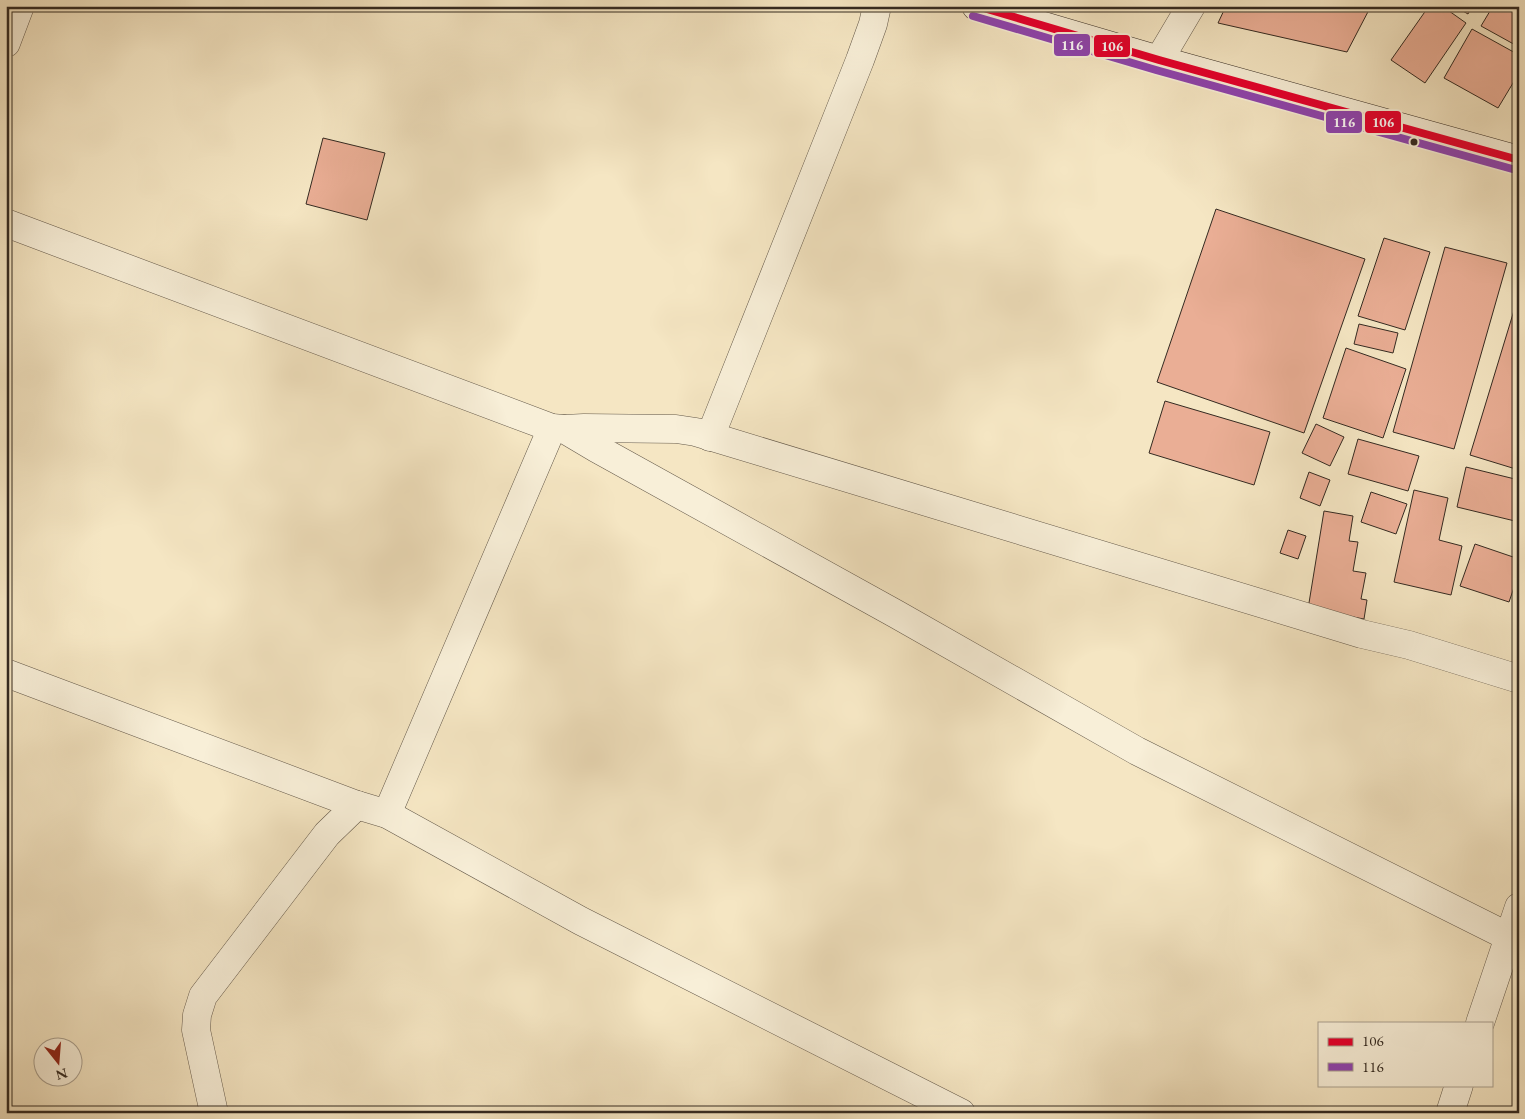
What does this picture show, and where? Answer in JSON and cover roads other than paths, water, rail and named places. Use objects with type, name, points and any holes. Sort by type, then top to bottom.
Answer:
[{"type":"street","points":[[6,43],[20,6]]},
{"type":"street","points":[[710,436],[874,24],[877,6]]},
{"type":"street","points":[[976,6],[1159,60],[1519,160]]},
{"type":"street","points":[[1159,60],[1191,6]]},
{"type":"street","points":[[6,223],[558,428],[896,614],[1137,751],[1471,920],[1509,937]]},
{"type":"street","points":[[558,428],[676,429],[696,432],[1362,634],[1409,645],[1519,679]]},
{"type":"street","points":[[388,814],[558,428]]},
{"type":"street","points":[[6,673],[357,805],[388,814],[581,921],[961,1113]]},
{"type":"street","points":[[214,1113],[196,1030],[197,1016],[203,996],[327,834],[357,805]]},
{"type":"street","points":[[1480,1022],[1519,907]]},
{"type":"street","points":[[1450,1113],[1460,1086]]}]
